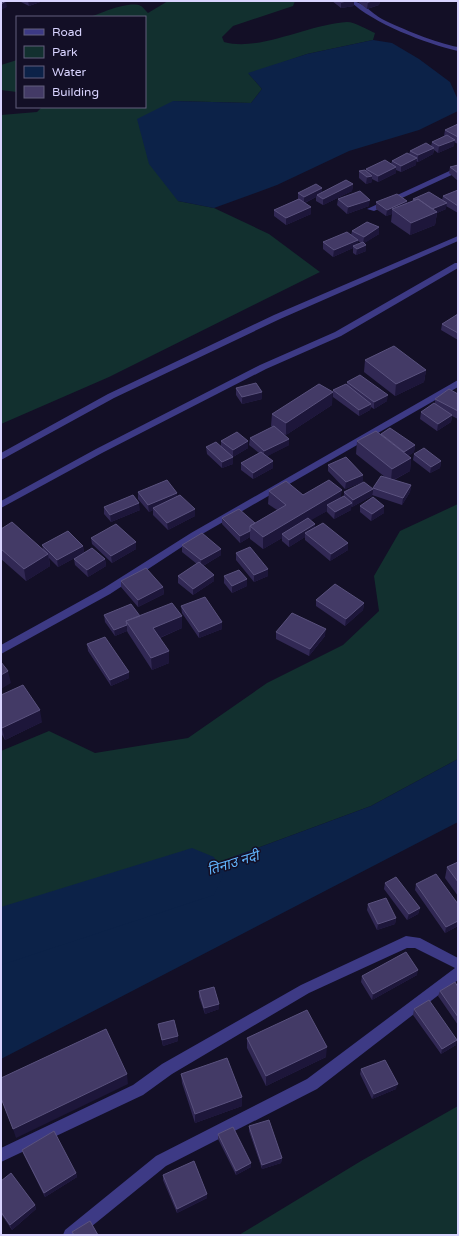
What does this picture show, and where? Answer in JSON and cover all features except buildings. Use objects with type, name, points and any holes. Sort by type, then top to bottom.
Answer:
[{"type":"street","points":[[353,1],[379,20],[444,46],[458,49]]},
{"type":"street","points":[[372,209],[458,169]]},
{"type":"street","points":[[1,457],[111,396],[277,317],[458,238]]},
{"type":"street","points":[[1,506],[99,451],[263,367],[338,334],[458,265]]},
{"type":"street","points":[[1,650],[107,591],[194,535],[458,384]]},
{"type":"street","points":[[1,1155],[138,1090],[167,1069],[305,989],[406,942],[416,942],[458,964]]},
{"type":"street","points":[[70,1235],[161,1161],[312,1084],[458,973]]},
{"type":"green space","points":[[168,1],[295,1],[293,6],[233,26],[222,37],[224,42],[238,44],[269,41],[317,27],[347,22],[358,25],[375,33],[373,40],[307,54],[249,74],[262,89],[251,103],[173,101],[178,201],[214,208],[269,234],[320,272],[109,377],[1,424],[1,115],[37,112],[41,108],[146,108],[146,16],[93,16],[130,5],[141,6],[148,13]]},
{"type":"green space","points":[[16,60],[16,92],[1,90],[1,65]]},
{"type":"green space","points":[[458,504],[458,759],[371,806],[1,943],[1,751],[49,731],[95,753],[188,738],[267,683],[343,645],[379,611],[374,576],[400,531]]},
{"type":"green space","points":[[458,1106],[458,1235],[239,1235],[361,1161]]},
{"type":"water","points":[[373,40],[392,43],[419,59],[450,82],[458,100],[458,111],[419,130],[349,151],[277,185],[214,208],[178,201],[149,164],[137,119],[173,101],[251,103],[262,89],[248,73],[307,54]]},
{"type":"water","points":[[458,759],[458,822],[1,1059],[1,943],[371,806]]},
{"type":"waterway","name":"तिनाउ नदी","points":[[1,936],[192,876]]}]
